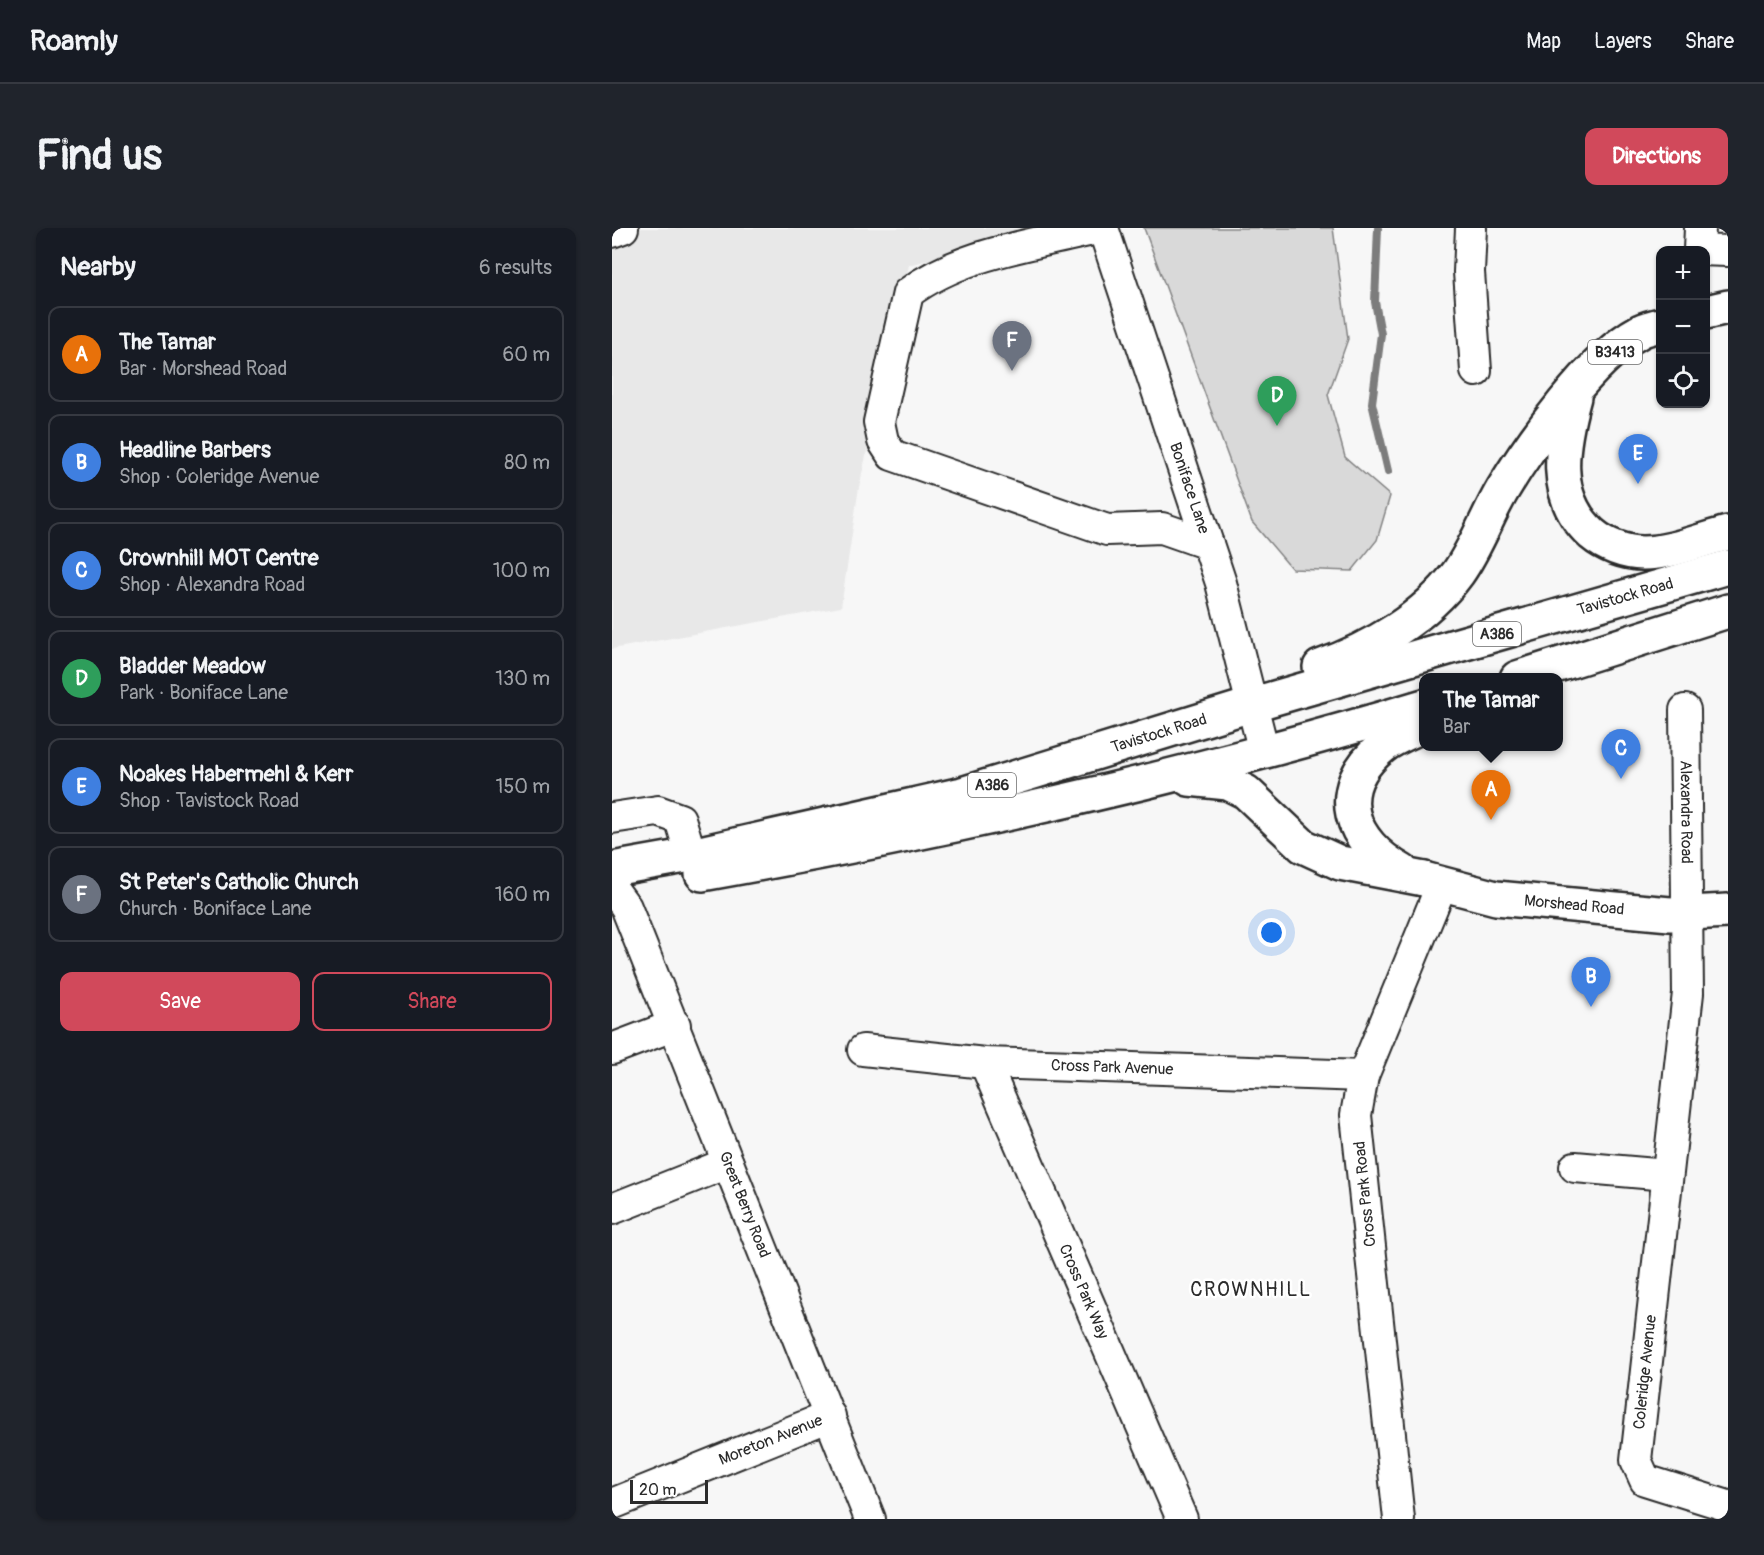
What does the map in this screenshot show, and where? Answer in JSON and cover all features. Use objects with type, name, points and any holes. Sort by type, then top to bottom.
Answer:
[{"type":"main road","points":[[1710,311],[1728,307]]},
{"type":"main road","name":"B3413","points":[[1576,389],[1602,362],[1639,332],[1656,326]]},
{"type":"main road","points":[[1576,389],[1561,460],[1562,482],[1568,504],[1580,523],[1599,539],[1623,550],[1643,553],[1728,533]]},
{"type":"main road","points":[[1260,702],[1295,677],[1343,659],[1408,623],[1457,574],[1503,489],[1531,446],[1576,389]]},
{"type":"main road","name":"Tavistock Road","points":[[689,866],[962,794],[1260,702],[1728,567]]},
{"type":"main road","points":[[1534,673],[1728,611]]},
{"type":"main road","name":"A386","points":[[613,885],[689,866],[953,828],[1172,778],[1419,707]]},
{"type":"main road","points":[[1419,728],[1383,747],[1357,777],[1353,792],[1353,818],[1369,848],[1383,861],[1426,880]]},
{"type":"main road","points":[[1172,778],[1228,783],[1246,792],[1303,846],[1340,864],[1426,880]]},
{"type":"main road","name":"Morshead Road","points":[[1426,880],[1496,898],[1670,914],[1728,911]]},
{"type":"street","points":[[612,232],[624,228]]},
{"type":"street","points":[[1101,228],[967,261],[932,275],[908,293],[879,422],[883,441],[892,455],[1107,530],[1162,528],[1208,544]]},
{"type":"street","name":"Boniface Lane","points":[[1101,228],[1260,702],[1264,752]]},
{"type":"street","points":[[1471,228],[1469,272],[1476,371]]},
{"type":"street","points":[[1700,228],[1699,250],[1728,251]]},
{"type":"street","name":"Alexandra Road","points":[[1685,710],[1689,913]]},
{"type":"street","points":[[612,818],[658,811],[681,819],[689,866]]},
{"type":"street","name":"Cross Park Road","points":[[1400,1519],[1356,1115],[1363,1076],[1426,880]]},
{"type":"street","name":"Great Berry Road","points":[[613,885],[626,907],[675,1025],[870,1519]]},
{"type":"street","name":"Coleridge Avenue","points":[[1689,913],[1688,993],[1636,1460],[1645,1480],[1728,1506]]},
{"type":"street","points":[[612,1049],[675,1025]]},
{"type":"street","name":"Cross Park Avenue","points":[[863,1050],[985,1063],[1363,1076]]},
{"type":"street","name":"Cross Park Way","points":[[985,1063],[1182,1519]]},
{"type":"street","points":[[612,1209],[728,1163]]},
{"type":"street","points":[[1575,1167],[1667,1175]]},
{"type":"street","name":"Moreton Avenue","points":[[612,1504],[830,1416]]},
{"type":"shaded area","points":[[612,228],[1051,228],[909,265],[859,487],[841,607],[612,649]]},
{"type":"shaded area","points":[[1144,228],[1333,228],[1348,339],[1328,395],[1345,457],[1390,496],[1377,540],[1352,571],[1292,569],[1252,522]]},
{"type":"waterway","points":[[1378,228],[1375,302],[1381,334],[1372,403],[1388,471]]},
{"type":"place","name":"St Peter's Catholic Church","points":[[1012,371]]},
{"type":"place","name":"Bladder Meadow","points":[[1277,426]]},
{"type":"place","name":"Noakes Habermehl & Kerr","points":[[1638,484]]},
{"type":"place","name":"Crownhill MOT Centre","points":[[1621,779]]},
{"type":"place","name":"The Tamar","points":[[1491,820]]},
{"type":"place","name":"Headline Barbers","points":[[1591,1007]]},
{"type":"district","name":"CROWNHILL","points":[[1251,1289]]}]
